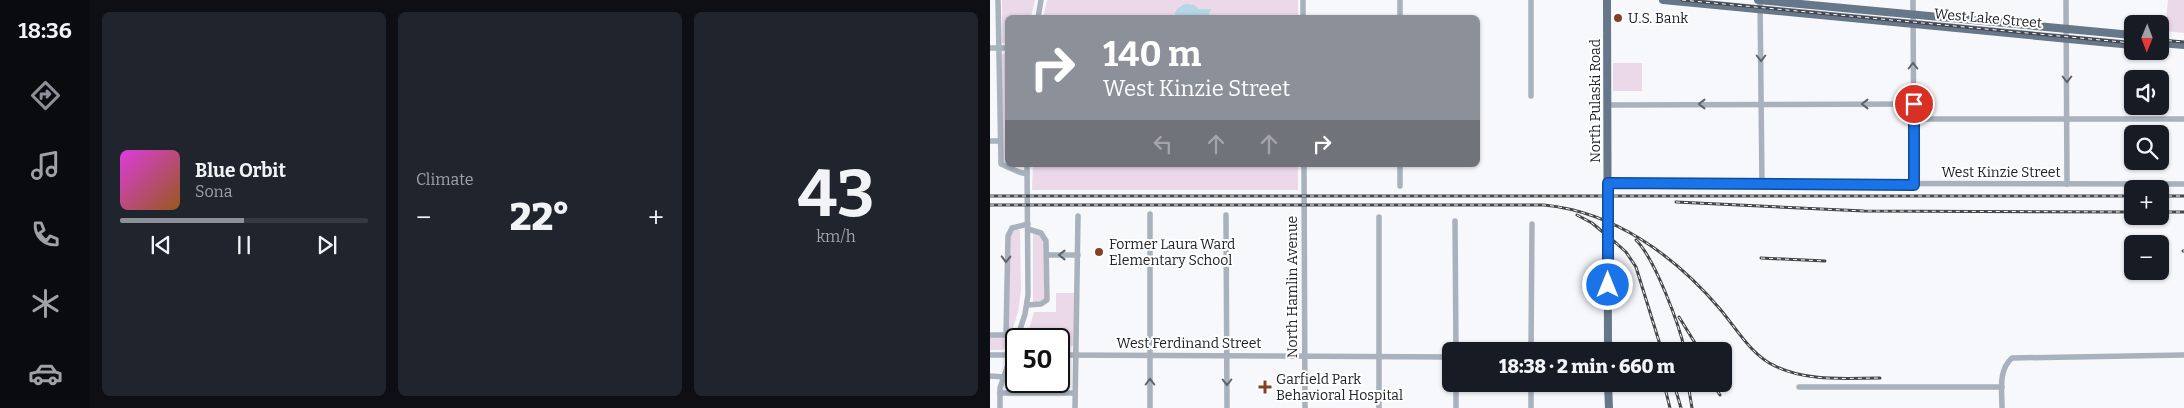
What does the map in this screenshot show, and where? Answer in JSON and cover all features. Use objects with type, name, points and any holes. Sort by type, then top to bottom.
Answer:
[{"type":"main road","name":"North Pulaski Road","points":[[1607,0],[1608,342]]},
{"type":"main road","name":"West Lake Street","points":[[1663,0],[1760,3]]},
{"type":"main road","name":"West Lake Street","points":[[1712,0],[1760,3],[2124,39]]},
{"type":"main road","name":"West Lake Street","points":[[2066,34],[2124,35]]},
{"type":"main road","name":"West Lake Street","points":[[2066,34],[2124,44]]},
{"type":"main road","points":[[2169,39],[2184,40]]},
{"type":"main road","points":[[2169,43],[2184,45]]},
{"type":"main road","points":[[2169,48],[2184,50]]},
{"type":"main road","points":[[1608,392],[1608,408]]},
{"type":"street","points":[[998,0],[999,141],[1001,164],[1005,166]]},
{"type":"street","points":[[1038,15],[1041,0]]},
{"type":"street","points":[[1303,0],[1303,15]]},
{"type":"street","points":[[1400,0],[1400,15]]},
{"type":"street","points":[[1530,0],[1531,96]]},
{"type":"street","points":[[1913,0],[1914,185]]},
{"type":"street","points":[[2066,0],[2067,184]]},
{"type":"street","points":[[1760,3],[1762,184]]},
{"type":"street","points":[[990,48],[1005,48]]},
{"type":"street","points":[[1607,105],[1914,104]]},
{"type":"street","points":[[1914,119],[2184,119]]},
{"type":"street","points":[[990,141],[999,141]]},
{"type":"street","points":[[1008,167],[1028,174]]},
{"type":"street","points":[[1020,328],[1027,305],[1027,167]]},
{"type":"street","name":"North Hamlin Avenue","points":[[1304,167],[1305,408]]},
{"type":"street","points":[[1400,167],[1400,186]]},
{"type":"street","name":"West Kinzie Street","points":[[1608,183],[2184,184]]},
{"type":"street","points":[[1150,214],[1150,408]]},
{"type":"street","points":[[1226,215],[1227,408]]},
{"type":"street","points":[[1075,408],[1078,216]]},
{"type":"street","points":[[1379,217],[1379,408]]},
{"type":"street","points":[[1455,221],[1456,342]]},
{"type":"street","points":[[1531,342],[1532,224]]},
{"type":"street","points":[[990,335],[1006,334],[1006,240],[1012,228],[1028,226],[1041,232],[1045,237],[1047,300],[1041,304],[1027,305]]},
{"type":"street","points":[[1047,255],[1078,255]]},
{"type":"street","points":[[990,355],[1005,355]]},
{"type":"street","name":"West Ferdinand Street","points":[[1070,355],[1442,357]]},
{"type":"street","points":[[2002,408],[2002,372],[2007,362],[2018,356],[2184,355]]},
{"type":"street","points":[[990,376],[1004,376],[1000,393],[1000,408]]},
{"type":"street","points":[[1799,387],[2002,387]]},
{"type":"street","points":[[1456,392],[1456,408]]},
{"type":"street","points":[[1531,392],[1531,408]]},
{"type":"street","points":[[1000,393],[1075,393]]},
{"type":"shaded area","points":[[1002,0],[1035,0],[1031,15],[1005,15],[1005,44],[1002,43]]},
{"type":"shaded area","points":[[1047,0],[1298,0],[1298,15],[1044,15]]},
{"type":"shaded area","points":[[2168,0],[2184,0],[2184,33],[2169,31],[2169,15],[2167,15]]},
{"type":"shaded area","points":[[1005,53],[1005,162],[1002,159],[1002,54]]},
{"type":"shaded area","points":[[1613,63],[1642,63],[1642,91],[1613,91]]},
{"type":"shaded area","points":[[1033,167],[1298,167],[1298,190],[1032,190]]},
{"type":"shaded area","points":[[1016,228],[1020,231],[1021,291],[1018,312],[1013,328],[1006,328],[1009,238]]},
{"type":"shaded area","points":[[1033,232],[1037,232],[1045,241],[1045,299],[1042,302],[1033,302]]},
{"type":"shaded area","points":[[1056,293],[1074,293],[1074,346],[1070,346],[1070,328],[1029,328],[1034,312],[1056,312]]},
{"type":"shaded area","points":[[1005,336],[1005,348],[990,350],[990,337]]},
{"type":"water","points":[[1186,4],[1194,5],[1199,9],[1211,9],[1208,15],[1175,15],[1175,12]]},
{"type":"railway","points":[[1682,0],[2124,42]]},
{"type":"railway","points":[[2169,41],[2184,42]]},
{"type":"railway","points":[[990,196],[2124,196]]},
{"type":"railway","points":[[2169,196],[2184,196]]},
{"type":"railway","points":[[1676,202],[1864,211],[2124,212]]},
{"type":"railway","points":[[990,205],[1544,205],[1570,209],[1619,227],[1642,240],[1684,271],[1720,309],[1752,349],[1775,366],[1800,375],[1813,377],[1880,378]]},
{"type":"railway","points":[[2169,212],[2184,212]]},
{"type":"railway","points":[[1577,215],[1592,223],[1616,243],[1626,252],[1636,267],[1659,342]]},
{"type":"railway","points":[[1636,240],[1658,276],[1672,309],[1682,342]]},
{"type":"railway","points":[[1761,258],[1825,261]]},
{"type":"railway","points":[[1679,317],[1694,342]]},
{"type":"railway","points":[[1666,392],[1670,408]]},
{"type":"railway","points":[[1676,392],[1681,408]]},
{"type":"railway","points":[[1689,392],[1692,408]]},
{"type":"place","name":"U.S. Bank","points":[[1618,18]]},
{"type":"place","name":"Former Laura Ward Elementary School","points":[[1099,252]]},
{"type":"place","name":"Garfield Park Behavioral Hospital","points":[[1265,387]]},
{"type":"route","points":[[1608,285],[1608,183],[1914,185],[1914,104]]}]
